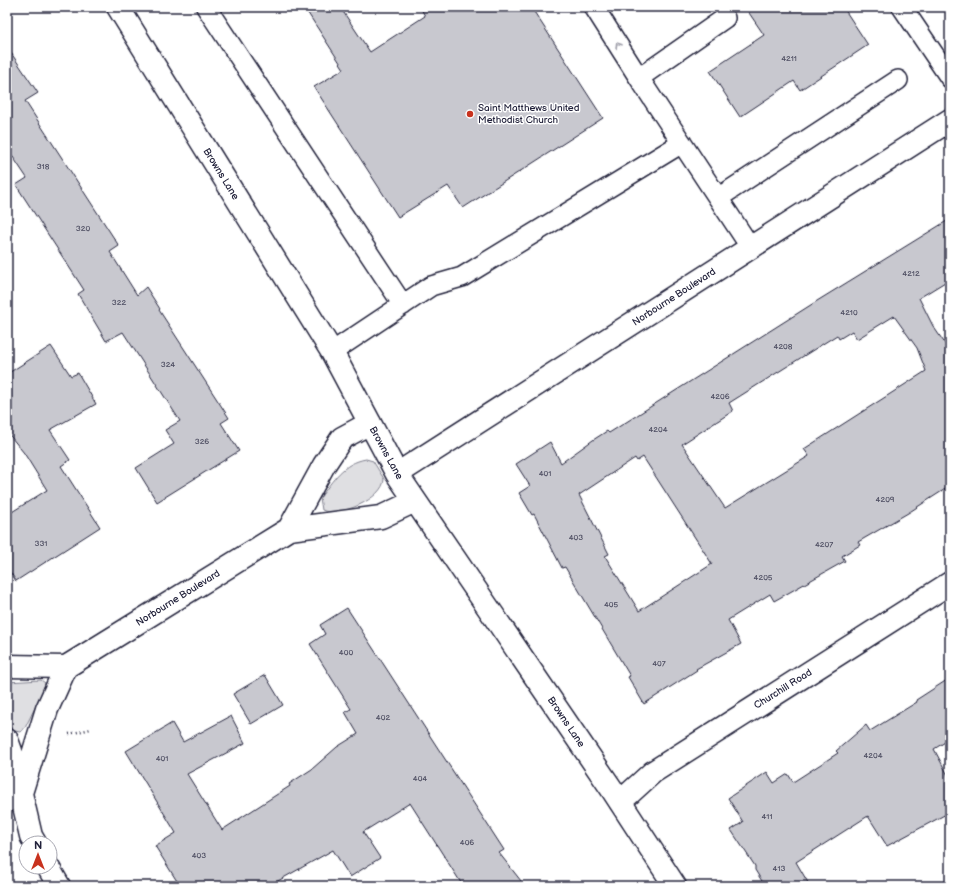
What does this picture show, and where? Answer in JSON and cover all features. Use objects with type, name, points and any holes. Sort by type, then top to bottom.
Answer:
[{"type":"street","name":"Browns Lane","points":[[118,7],[332,352],[397,474],[620,802],[675,886]]},
{"type":"street","name":"Norbourne Boulevard","points":[[397,474],[950,120]]},
{"type":"street","name":"Norbourne Boulevard","points":[[289,529],[324,465],[342,438],[370,423]]},
{"type":"street","name":"Norbourne Boulevard","points":[[66,667],[289,529],[381,517],[415,501]]},
{"type":"street","name":"Churchill Road","points":[[620,802],[653,772],[950,583]]},
{"type":"street","points":[[7,666],[66,667],[47,709],[14,797]]},
{"type":"street","points":[[7,740],[14,797],[31,835]]},
{"type":"street","points":[[52,875],[58,886]]},
{"type":"lane","points":[[206,7],[403,305]]},
{"type":"lane","points":[[594,7],[751,248]]},
{"type":"lane","points":[[902,7],[950,78]]},
{"type":"lane","points":[[639,78],[725,18]]},
{"type":"lane","points":[[718,198],[898,80]]},
{"type":"lane","points":[[332,352],[431,286],[462,277],[682,143]]},
{"type":"shaded area","points":[[366,459],[373,461],[384,479],[382,486],[377,493],[369,500],[349,509],[329,512],[322,510],[320,498],[339,473],[351,464]]},
{"type":"shaded area","points":[[41,680],[45,683],[44,689],[25,728],[20,732],[15,731],[7,724],[7,682]]},
{"type":"building","name":"Saint Matthews United Methodist Church","points":[[304,7],[340,7],[370,52],[425,16],[420,7],[531,7],[603,118],[463,208],[448,186],[398,217],[314,87],[344,69]]},
{"type":"building","points":[[745,7],[843,7],[868,45],[800,90],[794,81],[740,117],[710,71],[764,35]]},
{"type":"building","points":[[7,47],[38,93],[25,101],[119,246],[110,252],[137,295],[146,287],[160,309],[159,310],[229,418],[221,423],[239,451],[157,502],[136,468],[174,444],[165,430],[180,421],[123,332],[106,341],[78,294],[84,290],[16,185],[27,178],[7,148]]},
{"type":"building","points":[[950,219],[950,279],[919,298],[933,326],[950,351],[950,486],[908,513],[858,542],[860,545],[842,556],[845,561],[774,601],[770,594],[728,620],[741,644],[696,669],[697,670],[644,704],[628,677],[630,676],[565,567],[562,568],[534,514],[532,515],[519,493],[530,486],[516,464],[550,442],[561,463],[607,431],[609,433],[817,301]],"holes":[[[894,316],[917,348],[926,371],[804,449],[809,456],[725,508],[682,444],[733,411],[729,403],[837,335],[839,339],[852,331],[857,339]],[[643,457],[712,564],[639,611],[605,556],[609,554],[579,495],[635,458],[637,461]]]},
{"type":"building","points":[[51,346],[71,376],[78,373],[96,404],[50,430],[70,460],[61,466],[100,527],[16,581],[7,567],[7,515],[47,490],[24,453],[7,432],[7,374]]},
{"type":"building","points":[[347,608],[504,850],[499,853],[525,886],[463,886],[410,803],[363,832],[380,858],[350,877],[333,850],[269,886],[180,886],[155,846],[176,833],[126,751],[172,723],[183,742],[231,716],[245,743],[187,774],[222,830],[290,786],[289,784],[312,769],[337,747],[358,734],[345,712],[351,709],[310,644],[325,634],[320,625]]},
{"type":"building","points":[[265,675],[283,705],[251,724],[233,694]]},
{"type":"building","points":[[950,678],[950,739],[934,749],[950,779],[950,812],[887,846],[868,816],[796,862],[810,886],[765,886],[755,870],[755,866],[731,830],[743,822],[728,798],[767,772],[774,783],[788,774],[793,782],[838,753],[836,751],[866,725],[870,731],[917,702],[916,700]]},
{"type":"place","name":"Saint Matthews United Methodist Church","points":[[470,114]]}]
